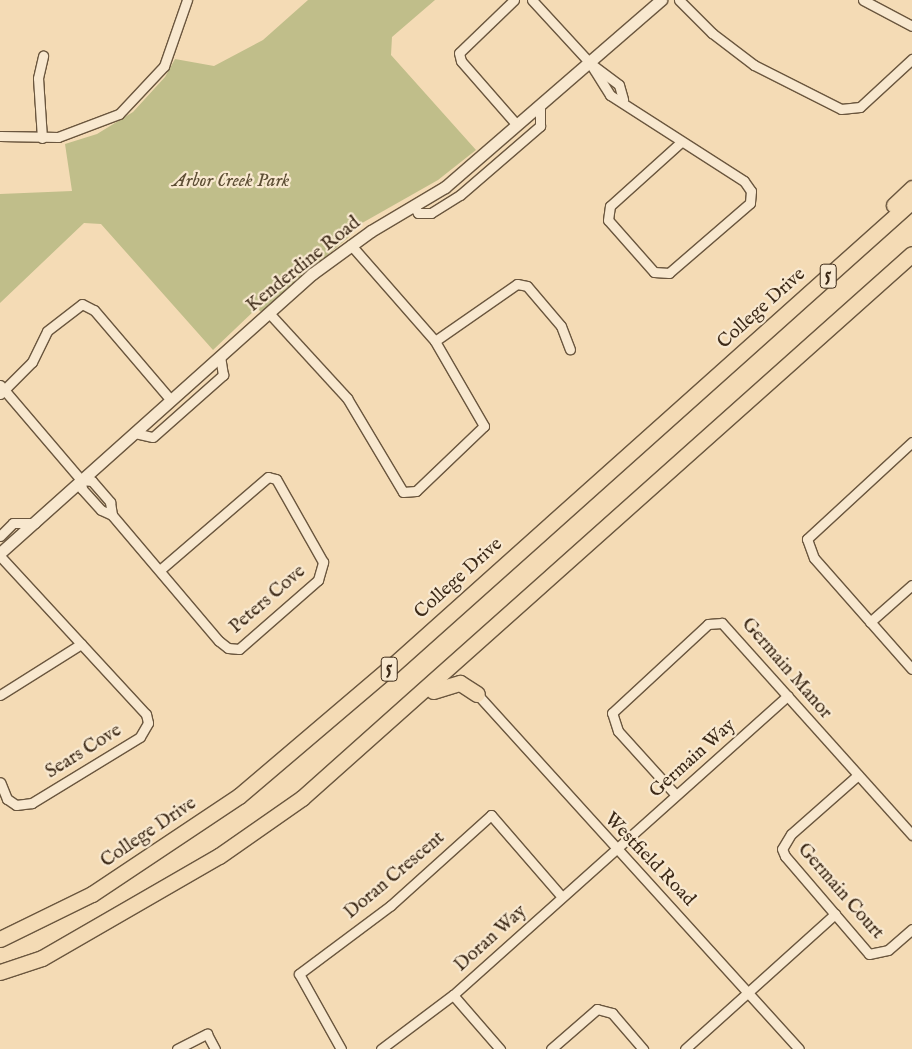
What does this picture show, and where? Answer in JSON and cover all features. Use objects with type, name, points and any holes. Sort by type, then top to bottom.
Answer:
[{"type":"highway","points":[[744,351],[912,188]]},
{"type":"highway","name":"College Drive","points":[[0,939],[92,894],[238,796],[392,666],[912,202]]},
{"type":"highway","name":"5","points":[[0,972],[42,958],[220,856],[302,798],[407,708],[912,254]]},
{"type":"highway","points":[[407,708],[449,683],[476,694]]},
{"type":"street","points":[[0,136],[42,138],[100,124],[140,96],[164,66],[187,0]]},
{"type":"street","points":[[514,0],[462,45],[459,53],[461,61],[517,125]]},
{"type":"street","points":[[532,0],[590,63],[619,85],[623,99],[681,142],[744,181],[751,191],[750,203],[669,273],[654,272],[608,220],[610,206],[681,142]]},
{"type":"street","name":"Kenderdine Road","points":[[0,555],[171,400],[352,245],[458,178],[661,0]]},
{"type":"street","points":[[679,0],[712,33],[754,65],[841,109],[860,107],[912,58]]},
{"type":"street","points":[[863,0],[912,26]]},
{"type":"street","points":[[42,138],[38,78],[43,56]]},
{"type":"street","points":[[414,206],[418,213],[431,213],[460,195],[540,126],[540,106]]},
{"type":"street","points":[[270,314],[347,398],[403,492],[416,492],[484,426],[435,341],[352,245]]},
{"type":"street","points":[[435,341],[517,284],[526,286],[561,326],[570,349]]},
{"type":"street","points":[[2,390],[32,362],[47,331],[82,304],[94,310],[171,400]]},
{"type":"street","points":[[135,433],[153,437],[223,375],[220,357]]},
{"type":"street","name":"Peters Cove","points":[[2,390],[81,480],[92,481],[110,502],[112,515],[219,641],[239,649],[318,580],[323,562],[276,479],[268,476],[160,570]]},
{"type":"street","points":[[912,442],[807,539],[814,558],[912,669]]},
{"type":"street","points":[[0,536],[13,523],[35,523]]},
{"type":"street","name":"Sears Cove","points":[[0,555],[146,714],[145,730],[32,803],[16,805],[7,798],[0,782]]},
{"type":"street","points":[[870,622],[912,585]]},
{"type":"street","name":"Germain Manor","points":[[675,794],[618,730],[612,713],[708,624],[728,627],[912,836]]},
{"type":"street","points":[[0,696],[81,644]]},
{"type":"street","name":"Westfield Road","points":[[476,694],[609,843],[619,847],[799,1049]]},
{"type":"street","name":"Germain Way","points":[[619,847],[675,794],[788,696]]},
{"type":"street","name":"Germain Court","points":[[858,775],[791,834],[782,849],[869,954],[888,950],[912,928]]},
{"type":"street","name":"Doran Crescent","points":[[341,1049],[299,974],[390,906],[491,815],[562,898]]},
{"type":"street","name":"Doran Way","points":[[381,1049],[452,995],[619,847]]},
{"type":"street","points":[[685,1049],[835,914]]},
{"type":"street","points":[[452,995],[500,1049]]},
{"type":"street","points":[[550,1049],[597,1009],[612,1013],[643,1049]]},
{"type":"street","points":[[178,1049],[207,1034],[215,1049]]},
{"type":"green space","name":"Arbor Creek Park","points":[[308,0],[435,0],[392,37],[391,55],[476,150],[438,180],[348,231],[350,236],[261,312],[257,308],[213,350],[101,224],[84,223],[0,303],[0,194],[72,191],[65,144],[97,134],[133,112],[165,77],[175,59],[214,66],[263,40]]}]
